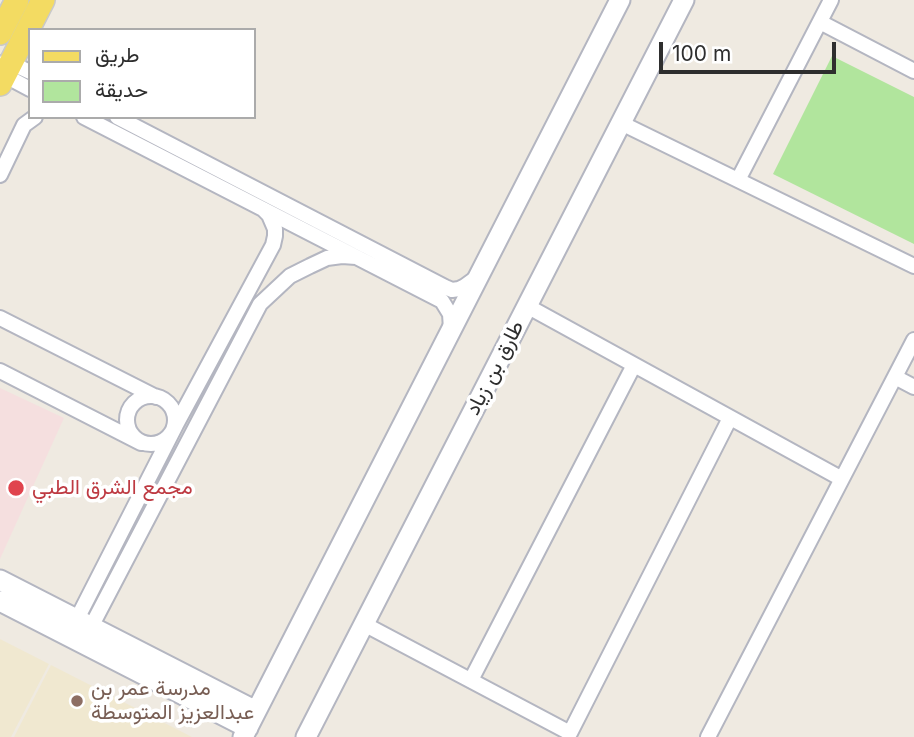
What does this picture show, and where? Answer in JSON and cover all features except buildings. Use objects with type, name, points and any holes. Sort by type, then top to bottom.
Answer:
[{"type":"main road","points":[[0,33],[17,0]]},
{"type":"main road","points":[[29,28],[43,0]]},
{"type":"main road","points":[[7,72],[28,30]]},
{"type":"street","points":[[249,725],[620,0]]},
{"type":"street","name":"طارق بن زياد","points":[[311,735],[364,624],[684,0]]},
{"type":"street","points":[[738,180],[831,0]]},
{"type":"street","points":[[820,22],[914,71]]},
{"type":"street","points":[[7,72],[28,88]]},
{"type":"street","points":[[0,175],[24,125],[32,119]]},
{"type":"street","points":[[88,119],[442,301],[450,314],[451,329]]},
{"type":"street","points":[[121,119],[452,290],[465,286],[479,275]]},
{"type":"street","points":[[621,124],[914,266]]},
{"type":"street","points":[[84,623],[172,431],[273,245],[275,229],[264,209]]},
{"type":"street","points":[[84,623],[178,460],[260,304],[290,276],[310,266],[327,258],[356,257]]},
{"type":"street","points":[[527,306],[842,479]]},
{"type":"street","points":[[0,318],[164,400],[169,405],[178,460]]},
{"type":"street","points":[[708,737],[914,340]]},
{"type":"street","points":[[471,680],[634,365]]},
{"type":"street","points":[[0,371],[141,443],[157,444],[172,431],[198,422]]},
{"type":"street","points":[[895,377],[914,387]]},
{"type":"street","points":[[141,443],[129,432],[129,409],[141,398],[156,397]]},
{"type":"street","points":[[364,624],[570,735],[730,418]]},
{"type":"street","points":[[0,580],[84,623],[249,725]]},
{"type":"street","points":[[0,601],[249,725]]},
{"type":"shaded area","name":"مجمع الشرق الطبي","points":[[0,388],[64,418],[0,559]]},
{"type":"shaded area","points":[[0,639],[49,664],[11,737],[0,737]]},
{"type":"shaded area","name":"مدرسة عمر بن عبدالعزيز المتوسطة","points":[[51,665],[192,737],[14,737]]},
{"type":"green space","points":[[832,56],[914,97],[914,244],[773,174]]},
{"type":"place","name":"مجمع الشرق الطبي","points":[[16,488]]},
{"type":"place","name":"مدرسة عمر بن عبدالعزيز المتوسطة","points":[[77,701]]}]
